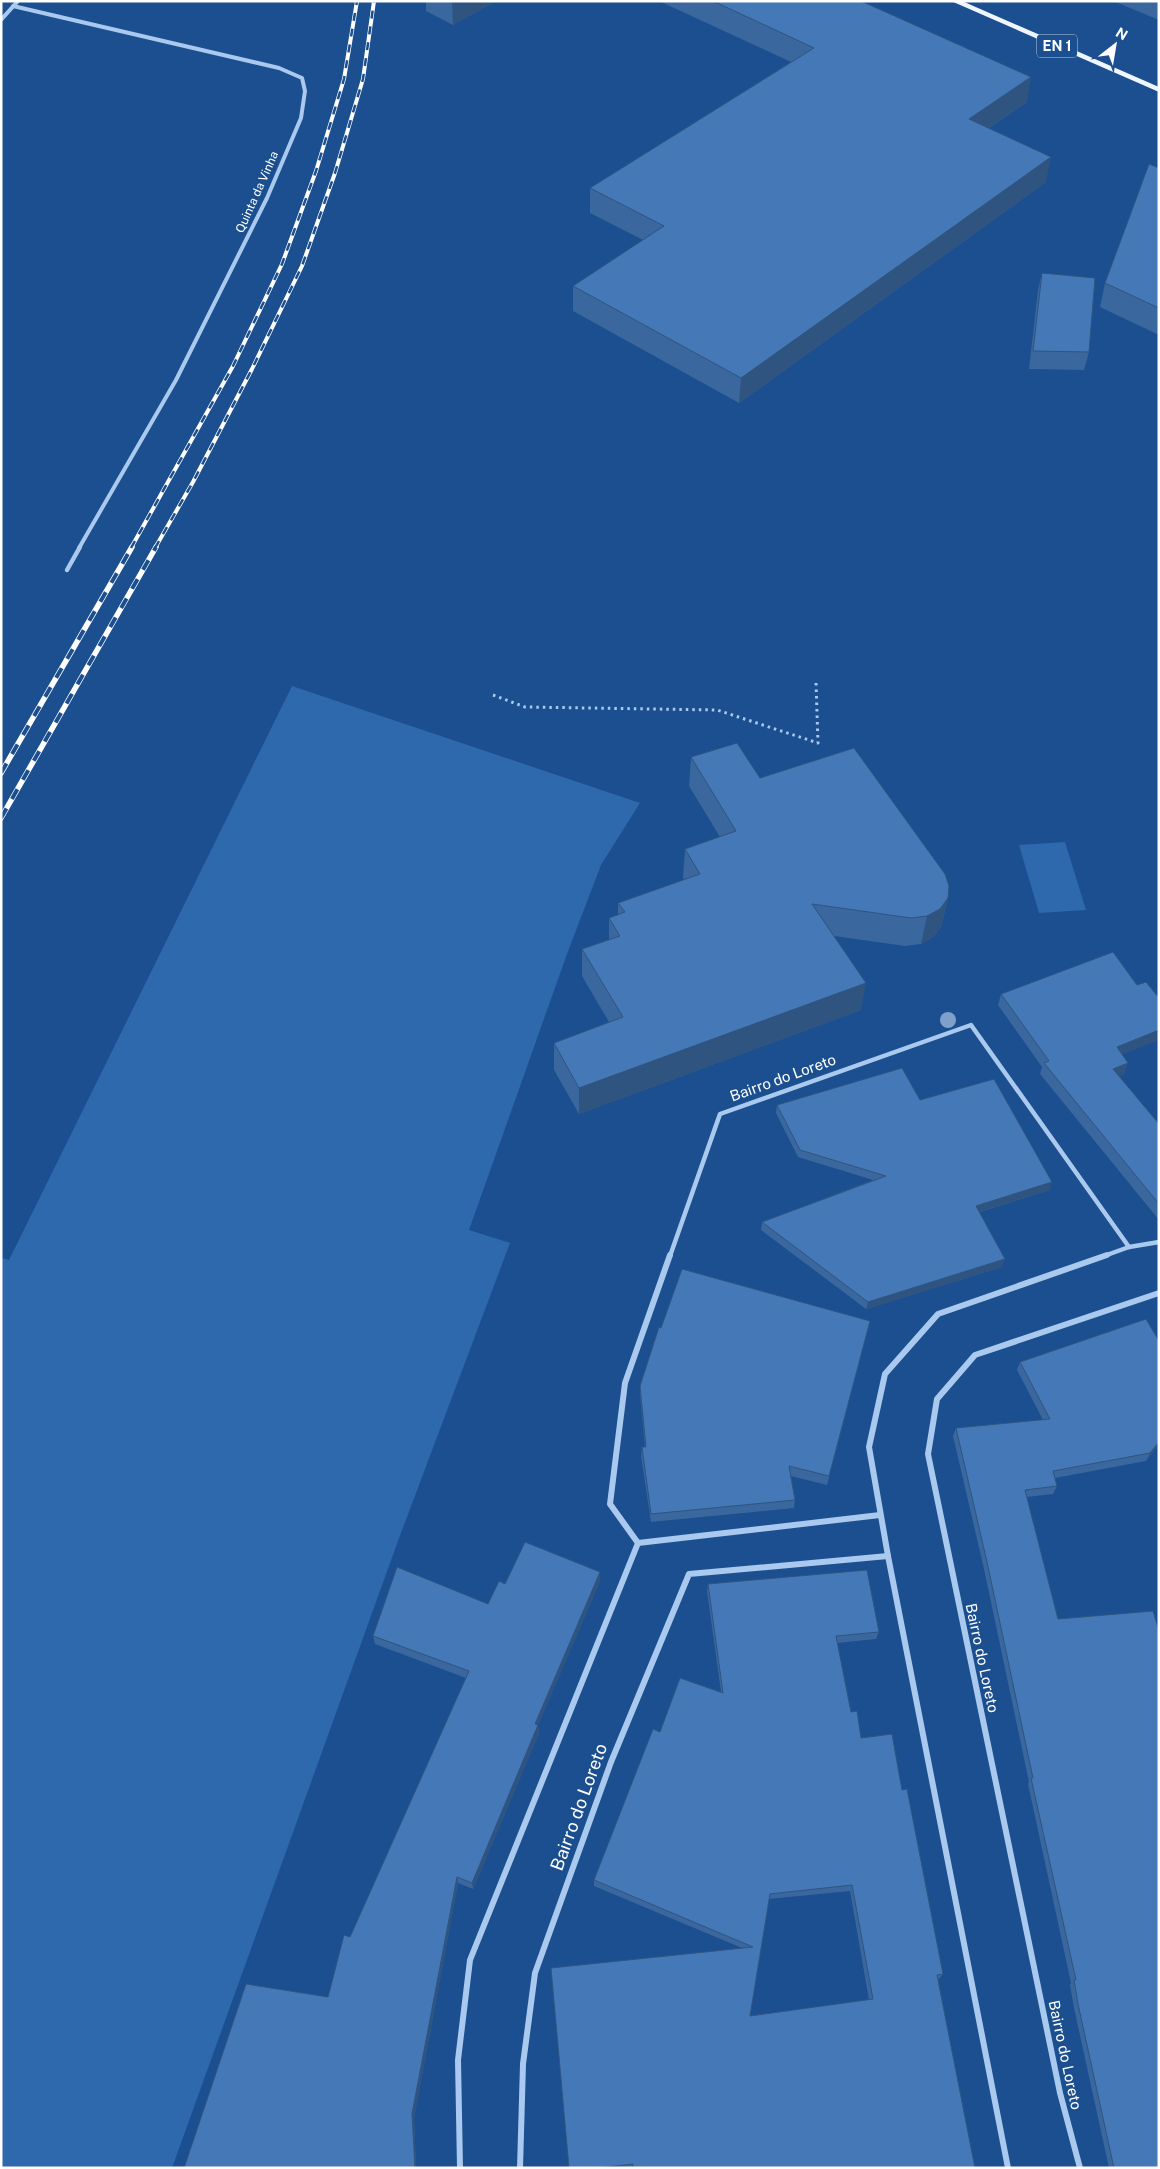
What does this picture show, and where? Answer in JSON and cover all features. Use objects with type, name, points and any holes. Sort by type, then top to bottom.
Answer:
[{"type":"main road","name":"EN 1","points":[[955,1],[1159,90]]},
{"type":"street","points":[[1,20],[18,1]]},
{"type":"street","name":"Quinta da Vinha","points":[[13,6],[279,68],[302,78],[305,91],[300,118],[267,198],[176,380],[67,570]]},
{"type":"street","name":"Bairro do Loreto","points":[[638,1543],[610,1504],[626,1383],[720,1114],[971,1025],[1129,1246]]},
{"type":"street","points":[[1008,2168],[880,1515],[869,1447],[886,1374],[938,1314],[1129,1246],[1159,1242]]},
{"type":"street","name":"Bairro do Loreto","points":[[1080,2168],[1060,2094],[928,1454],[937,1399],[975,1355],[1159,1293]]},
{"type":"street","points":[[460,2168],[458,2060],[470,1960],[638,1543],[880,1515]]},
{"type":"street","name":"Bairro do Loreto","points":[[520,2168],[523,2064],[535,1973],[611,1762],[689,1574],[888,1556]]},
{"type":"path","points":[[493,695],[525,707],[717,710],[818,743],[816,682]]},
{"type":"shaded area","points":[[292,686],[640,803],[601,865],[567,954],[469,1230],[510,1243],[398,1541],[172,2168],[1,2168],[1,1258],[9,1260]]},
{"type":"shaded area","points":[[1065,842],[1086,910],[1039,913],[1019,845]]},
{"type":"building","points":[[713,1],[861,1],[1031,77],[969,119],[1051,157],[741,378],[573,286],[664,226],[590,188],[814,48]]},
{"type":"building","points":[[1149,164],[1159,168],[1159,308],[1105,283]]},
{"type":"building","points":[[1042,273],[1095,278],[1089,352],[1033,351]]},
{"type":"building","points":[[737,743],[760,778],[854,748],[945,874],[949,886],[948,898],[940,909],[927,916],[911,918],[812,904],[866,983],[579,1088],[554,1043],[623,1017],[582,949],[620,936],[609,918],[625,912],[618,903],[700,874],[685,849],[736,831],[691,757]]},
{"type":"building","points":[[1113,952],[1137,985],[1146,982],[1159,998],[1159,1030],[1117,1047],[1128,1063],[1113,1069],[1159,1124],[1159,1204],[1044,1063],[1049,1061],[1001,994]]},
{"type":"building","points":[[902,1068],[920,1100],[994,1079],[1052,1182],[976,1206],[1005,1259],[868,1302],[762,1222],[886,1176],[800,1150],[777,1105]]},
{"type":"building","points":[[682,1269],[870,1321],[829,1476],[789,1466],[795,1500],[651,1514],[642,1447],[646,1447],[640,1386],[659,1327],[661,1328]]},
{"type":"building","points":[[1146,1319],[1159,1341],[1159,1442],[1150,1453],[1053,1471],[1057,1486],[1025,1490],[1058,1619],[1153,1611],[1159,1631],[1159,2168],[1114,2168],[1078,2004],[1074,1980],[1076,1980],[1031,1778],[1033,1778],[987,1562],[956,1428],[1050,1419],[1020,1362]]},
{"type":"building","points":[[525,1542],[600,1572],[535,1724],[538,1725],[472,1883],[457,1877],[412,2114],[415,2168],[184,2168],[246,1984],[328,1997],[344,1935],[350,1937],[469,1671],[373,1636],[397,1567],[488,1604],[499,1581],[505,1584]]},
{"type":"building","points":[[867,1570],[879,1632],[836,1636],[851,1712],[857,1711],[861,1738],[892,1734],[902,1790],[907,1789],[943,1974],[937,1975],[975,2168],[633,2168],[633,2164],[599,2168],[569,2168],[551,1968],[753,1947],[594,1880],[653,1729],[660,1732],[680,1678],[723,1693],[708,1584]],"holes":[[[852,1885],[873,1999],[750,2016],[770,1894]]]},
{"type":"railway","points":[[131,548],[233,366],[282,264],[316,171],[344,79],[357,1]]},
{"type":"railway","points":[[155,548],[193,482],[252,369],[302,266],[335,173],[363,79],[374,1]]},
{"type":"railway","points":[[1,773],[132,547]]},
{"type":"railway","points":[[1,818],[156,547]]}]
